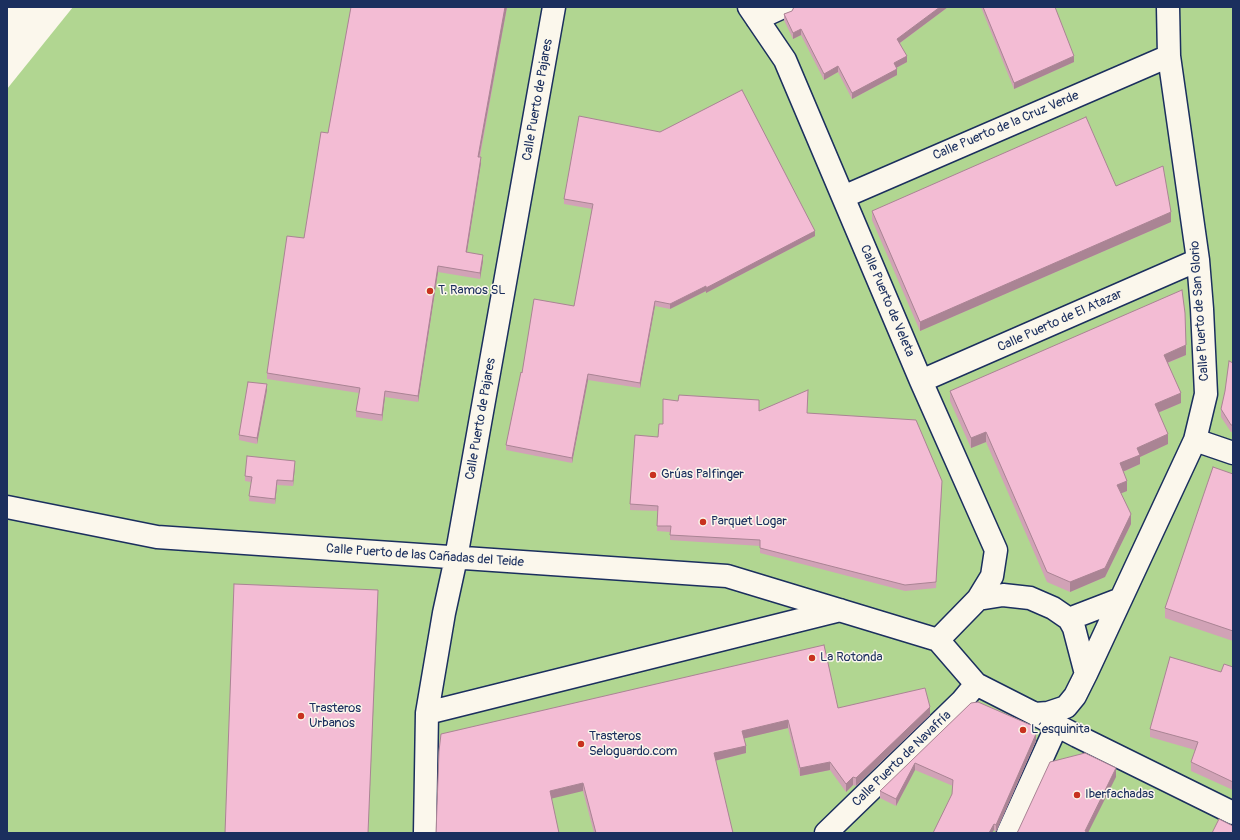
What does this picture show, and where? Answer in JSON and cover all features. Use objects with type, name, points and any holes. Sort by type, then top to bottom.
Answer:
[{"type":"street","name":"Calle Puerto de Pajares","points":[[425,833],[426,713],[444,613],[456,558],[554,7]]},
{"type":"street","points":[[753,13],[783,7]]},
{"type":"street","name":"Calle Puerto de San Glorio","points":[[1086,674],[1195,440],[1206,394],[1198,260],[1169,56],[1168,7]]},
{"type":"street","name":"Calle Puerto de Veleta","points":[[753,13],[785,60],[921,381],[996,550],[992,576],[978,599]]},
{"type":"street","name":"Calle Puerto de la Cruz Verde","points":[[843,196],[1169,56]]},
{"type":"street","name":"Calle Puerto de El Atazar","points":[[921,381],[1198,260]]},
{"type":"street","points":[[1195,440],[1233,453]]},
{"type":"street","name":"Calle Puerto de las Cañadas del Teide","points":[[7,507],[157,537],[727,576],[938,640]]},
{"type":"street","points":[[1035,714],[1048,713],[1066,707],[1075,696],[1086,674],[1078,638],[1074,628],[1069,619],[1053,608],[1030,598],[1003,595],[978,599],[938,640],[976,684],[1035,714],[1093,743],[1233,812]]},
{"type":"street","points":[[1069,619],[1121,599]]},
{"type":"street","points":[[426,713],[840,610]]},
{"type":"street","name":"Calle Puerto de Navafría","points":[[826,833],[962,701],[976,684]]},
{"type":"street","points":[[1075,696],[1075,711],[1079,722],[1093,743]]},
{"type":"street","points":[[1008,833],[1057,725]]},
{"type":"green space","points":[[73,7],[1233,7],[1233,833],[7,833],[7,89]]},
{"type":"building","points":[[351,7],[505,7],[478,157],[481,157],[466,252],[483,255],[480,273],[438,266],[418,396],[385,391],[382,415],[356,411],[360,388],[267,373],[287,236],[304,238],[321,132],[328,133]]},
{"type":"building","points":[[794,7],[940,7],[897,39],[907,56],[894,63],[897,69],[852,93],[838,66],[824,74],[801,29],[793,33],[784,14],[792,11]]},
{"type":"building","points":[[983,7],[1055,7],[1074,56],[1014,83]]},
{"type":"building","points":[[742,90],[815,231],[706,288],[706,286],[670,304],[655,301],[640,383],[588,374],[572,458],[506,445],[521,372],[522,373],[534,299],[574,306],[593,204],[564,199],[579,116],[660,132]]},
{"type":"building","points":[[1086,117],[1116,186],[1163,166],[1171,212],[920,322],[872,211]]},
{"type":"building","points":[[1182,290],[1185,313],[1186,345],[1164,355],[1181,393],[1155,404],[1168,434],[1137,448],[1140,455],[1120,463],[1127,481],[1117,485],[1131,514],[1105,568],[1070,582],[1047,572],[986,432],[971,438],[950,391]]},
{"type":"building","points":[[1229,361],[1233,363],[1233,425],[1231,425],[1221,409]]},
{"type":"building","points":[[248,382],[267,384],[257,438],[239,435]]},
{"type":"building","points":[[808,390],[807,413],[916,420],[942,481],[936,582],[905,585],[760,548],[760,540],[670,535],[671,526],[657,526],[658,506],[630,504],[635,435],[658,437],[659,424],[663,424],[663,399],[678,401],[679,395],[759,400],[759,411]]},
{"type":"building","points":[[247,456],[295,461],[293,481],[277,480],[275,499],[249,496],[252,477],[245,476]]},
{"type":"building","points":[[1213,467],[1233,474],[1233,631],[1165,608]]},
{"type":"building","name":"Trasteros Urbanos","points":[[234,584],[378,590],[368,833],[225,833]]},
{"type":"building","points":[[824,645],[838,708],[925,688],[930,707],[856,778],[853,777],[846,784],[830,762],[800,768],[788,720],[742,731],[746,746],[714,753],[733,833],[596,833],[583,783],[550,791],[559,833],[436,833],[441,734]]},
{"type":"building","points":[[1170,657],[1221,672],[1224,664],[1233,667],[1233,782],[1191,762],[1198,742],[1150,729]]},
{"type":"building","points":[[978,702],[1033,726],[1036,734],[996,825],[994,824],[989,833],[933,833],[952,794],[953,780],[915,763],[896,799],[880,791],[971,703]]},
{"type":"building","name":"Iberfachadas","points":[[1085,753],[1116,768],[1085,831],[1089,833],[1017,833],[1050,762]]},
{"type":"building","points":[[1219,819],[1233,826],[1233,833],[1212,833]]},
{"type":"place","name":"T. Ramos SL","points":[[430,291]]},
{"type":"place","name":"Grúas Palfinger","points":[[653,475]]},
{"type":"place","name":"Parquet Logar","points":[[703,522]]},
{"type":"place","name":"La Rotonda","points":[[812,658]]},
{"type":"place","name":"Trasteros Urbanos","points":[[301,716]]},
{"type":"place","name":"L´esquinita","points":[[1023,730]]},
{"type":"place","name":"Trasteros Seloguardo.com","points":[[581,744]]},
{"type":"place","name":"Iberfachadas","points":[[1077,795]]}]
